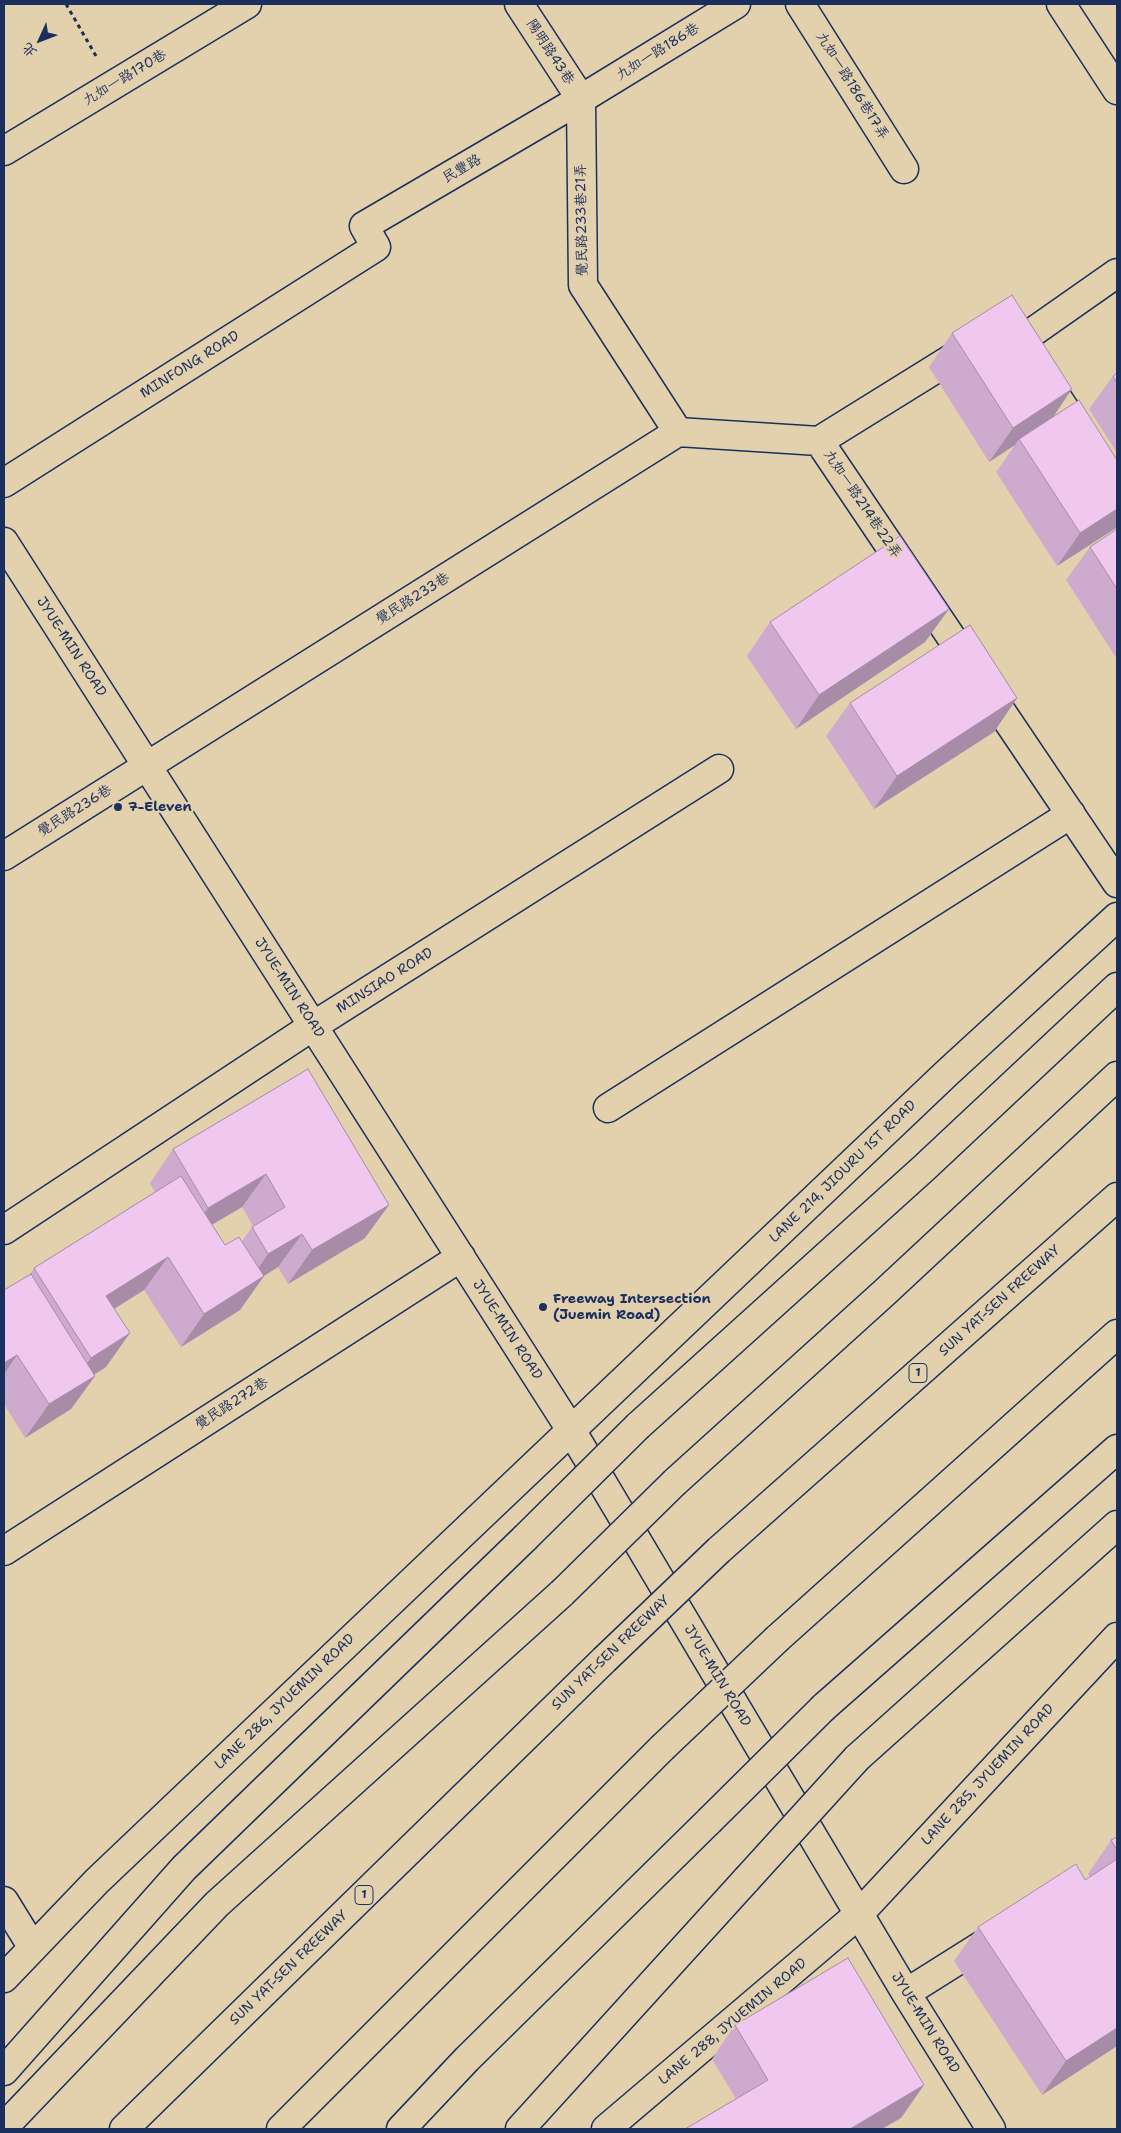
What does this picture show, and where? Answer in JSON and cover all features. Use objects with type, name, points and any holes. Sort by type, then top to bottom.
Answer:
[{"type":"main road","name":"九如一路170巷","points":[[4,151],[247,4]]},
{"type":"main road","name":"陽明路43巷","points":[[519,4],[581,100]]},
{"type":"main road","name":"九如一路186巷","points":[[581,100],[736,4]]},
{"type":"main road","name":"九如一路186巷17弄","points":[[800,4],[904,169]]},
{"type":"main road","points":[[1061,4],[1117,90]]},
{"type":"main road","name":"覺民路233巷21弄","points":[[581,100],[583,285],[678,432]]},
{"type":"main road","name":"MINFONG ROAD","points":[[4,483],[376,247],[364,226],[581,100]]},
{"type":"main road","points":[[819,441],[1002,336],[1117,273]]},
{"type":"main road","points":[[1002,336],[1117,488]]},
{"type":"main road","name":"九如一路214巷22弄","points":[[678,432],[819,441],[1117,883]]},
{"type":"main road","name":"覺民路233巷","points":[[147,766],[678,432]]},
{"type":"main road","name":"JYUE-MIN ROAD","points":[[4,542],[571,1430],[906,1993],[991,2129]]},
{"type":"main road","name":"覺民路236巷","points":[[4,856],[147,766]]},
{"type":"main road","name":"MINSIAO ROAD","points":[[4,1230],[314,1026],[719,769]]},
{"type":"main road","points":[[608,1108],[1071,814]]},
{"type":"main road","name":"LANE 214, JIOURU 1ST ROAD","points":[[571,1430],[948,1072],[1117,917]]},
{"type":"main road","points":[[4,2071],[184,1868],[638,1426],[924,1168],[1117,987]]},
{"type":"main road","points":[[4,2127],[217,1904],[562,1593],[675,1482],[884,1293],[1117,1076]]},
{"type":"main road","name":"SUN YAT-SEN FREEWAY","points":[[124,2129],[604,1660],[720,1550],[1117,1197]]},
{"type":"main road","name":"覺民路272巷","points":[[4,1551],[461,1258]]},
{"type":"main road","points":[[281,2129],[662,1748],[778,1638],[1117,1334]]},
{"type":"main road","name":"LANE 286, JYUEMIN ROAD","points":[[4,1978],[97,1881],[571,1430]]},
{"type":"main road","points":[[401,2129],[467,2059],[824,1708],[1117,1449]]},
{"type":"main road","points":[[520,2129],[857,1758],[1117,1525]]},
{"type":"main road","name":"LANE 285, JYUEMIN ROAD","points":[[860,1914],[1117,1637]]},
{"type":"main road","points":[[4,1901],[33,1948]]},
{"type":"main road","name":"LANE 288, JYUEMIN ROAD","points":[[606,2129],[860,1914]]},
{"type":"main road","points":[[906,1993],[1007,1929]]},
{"type":"path","points":[[66,4],[113,85]]},
{"type":"building","points":[[1012,295],[1072,389],[1013,428],[952,333]]},
{"type":"building","points":[[1117,373],[1117,383],[1113,376]]},
{"type":"building","points":[[1079,400],[1117,460],[1117,509],[1080,533],[1019,439]]},
{"type":"building","points":[[1117,529],[1117,589],[1090,547]]},
{"type":"building","points":[[900,536],[949,609],[819,695],[770,622]]},
{"type":"building","points":[[970,625],[1017,698],[897,776],[850,703]]},
{"type":"building","points":[[308,1069],[389,1205],[312,1250],[302,1234],[268,1254],[252,1227],[285,1207],[266,1174],[208,1208],[173,1149]]},
{"type":"building","points":[[181,1176],[225,1245],[239,1237],[264,1276],[204,1314],[168,1257],[106,1296],[130,1333],[91,1358],[34,1268]]},
{"type":"building","points":[[31,1274],[95,1376],[49,1404],[17,1355],[4,1363],[4,1290]]},
{"type":"building","points":[[1117,1837],[1117,1850],[1111,1840]]},
{"type":"building","points":[[1117,1859],[1117,2028],[1066,2061],[978,1927],[1076,1864],[1085,1880]]},
{"type":"building","points":[[848,1958],[924,2085],[850,2129],[685,2129],[768,2080],[735,2025]]},
{"type":"place","name":"7-Eleven","points":[[118,807]]},
{"type":"place","name":"Freeway Intersection (Juemin Road)","points":[[543,1307]]}]
